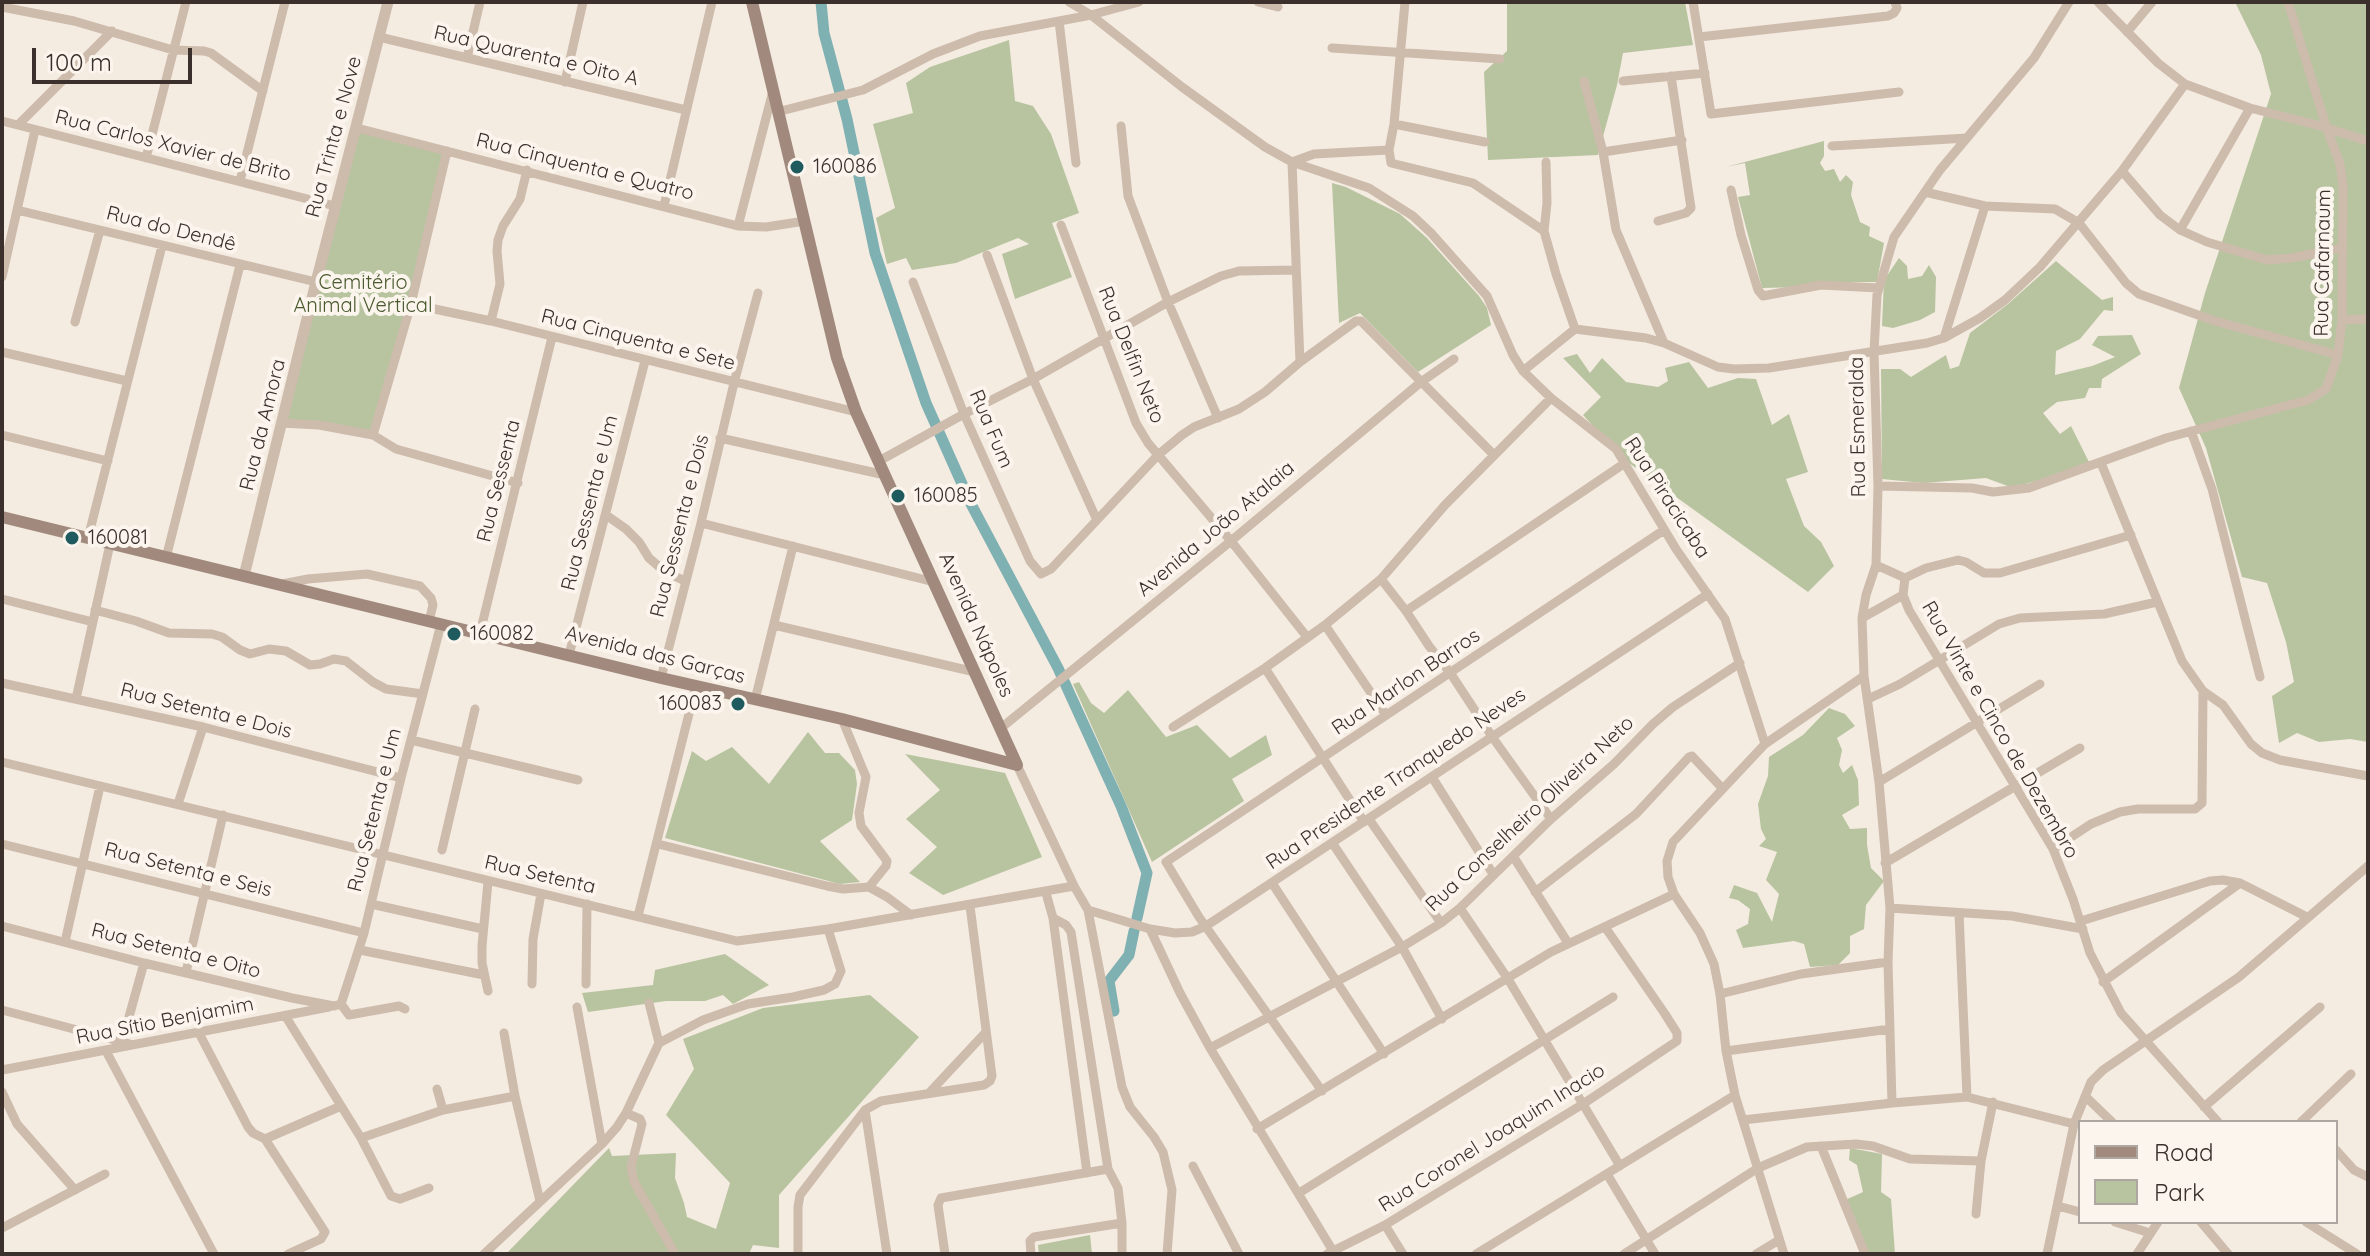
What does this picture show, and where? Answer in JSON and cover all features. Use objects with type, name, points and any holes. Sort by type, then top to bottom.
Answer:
[{"type":"main road","name":"Avenida Nápoles","points":[[752,2],[837,358],[856,412],[1017,765]]},
{"type":"main road","name":"Avenida das Garças","points":[[2,519],[842,719],[1017,765]]},
{"type":"street","points":[[146,158],[186,2]]},
{"type":"street","points":[[240,181],[285,2]]},
{"type":"street","name":"Rua Trinta e Nove","points":[[316,282],[388,2]]},
{"type":"street","points":[[467,58],[480,2]]},
{"type":"street","points":[[565,82],[583,2]]},
{"type":"street","points":[[664,206],[712,2]]},
{"type":"street","name":"Rua Piracicaba","points":[[1069,2],[1091,15],[1265,147],[1292,162],[1369,188],[1413,216],[1487,296],[1523,371],[1551,398],[1608,440],[1625,463],[1664,530],[1725,619],[1765,744]]},
{"type":"street","points":[[777,112],[863,90],[916,62],[980,36],[1091,15],[1139,2]]},
{"type":"street","points":[[1258,2],[1278,7]]},
{"type":"street","points":[[1405,2],[1389,154],[1391,163],[1473,183],[1544,231]]},
{"type":"street","points":[[1693,2],[1711,114],[1899,92]]},
{"type":"street","points":[[1699,37],[1888,16],[1897,8],[1895,2]]},
{"type":"street","name":"Rua Esmeralda","points":[[1892,1103],[1888,962],[1890,908],[1879,782],[1864,676],[1862,618],[1876,565],[1878,486],[1874,352],[1879,288],[1894,237],[1940,170],[2034,58],[2069,2]]},
{"type":"street","points":[[2098,2],[2158,63],[2185,84],[2250,108],[2368,141]]},
{"type":"street","points":[[2127,32],[2152,2]]},
{"type":"street","name":"Rua Cafarnaum","points":[[1878,486],[2010,491],[2029,488],[2166,438],[2308,400],[2326,389],[2338,355],[2342,320],[2343,186],[2340,164],[2288,2]]},
{"type":"street","points":[[2,7],[74,21],[173,50],[211,53],[263,91]]},
{"type":"street","points":[[1059,21],[1076,163]]},
{"type":"street","points":[[18,125],[112,31]]},
{"type":"street","name":"Rua Quarenta e Oito A","points":[[379,37],[686,110]]},
{"type":"street","points":[[1332,48],[1500,59]]},
{"type":"street","points":[[1623,81],[1705,73]]},
{"type":"street","points":[[1658,221],[1686,213],[1691,208],[1671,76]]},
{"type":"street","points":[[1584,81],[1603,152],[1616,230],[1664,343]]},
{"type":"street","points":[[1523,371],[1575,329],[1646,338],[1718,367],[1734,369],[1769,368],[1944,338],[2005,300],[2040,267],[2122,171],[2185,84]]},
{"type":"street","points":[[738,226],[773,91]]},
{"type":"street","points":[[2180,230],[2250,108]]},
{"type":"street","name":"Rua Carlos Xavier de Brito","points":[[2,121],[335,206]]},
{"type":"street","points":[[1394,124],[1485,142]]},
{"type":"street","points":[[1121,126],[1128,196],[1168,302],[1218,418]]},
{"type":"street","name":"Rua Cinquenta e Quatro","points":[[357,128],[738,226],[766,227],[805,221]]},
{"type":"street","points":[[2,277],[35,130]]},
{"type":"street","points":[[1832,146],[1967,138]]},
{"type":"street","points":[[1603,152],[1682,140]]},
{"type":"street","points":[[373,435],[411,304],[447,151]]},
{"type":"street","points":[[1300,362],[1292,162],[1314,154],[1389,154]]},
{"type":"street","points":[[1546,162],[1544,231],[1575,329]]},
{"type":"street","points":[[491,321],[500,284],[498,240],[520,199],[527,170]]},
{"type":"street","points":[[2122,171],[2160,215],[2180,230],[2207,242],[2267,260],[2342,248]]},
{"type":"street","points":[[1731,190],[1741,235],[1758,290],[1763,296],[1821,285],[1879,288]]},
{"type":"street","points":[[1925,192],[1985,206],[2055,209],[2079,223],[2126,283],[2139,294],[2215,321],[2338,355]]},
{"type":"street","points":[[1944,338],[1985,206]]},
{"type":"street","name":"Rua do Dendê","points":[[17,210],[316,282]]},
{"type":"street","name":"Rua Delfin Neto","points":[[1061,225],[1136,423],[1158,455],[1307,637]]},
{"type":"street","points":[[75,322],[100,230]]},
{"type":"street","points":[[88,538],[162,246]]},
{"type":"street","points":[[987,255],[1033,379],[1096,518],[1158,455],[1194,427],[1239,409],[1265,392],[1356,321],[1361,321],[1493,454]]},
{"type":"street","points":[[166,558],[240,265]]},
{"type":"street","points":[[879,461],[1168,302],[1230,272],[1295,270]]},
{"type":"street","name":"Rua da Amora","points":[[244,576],[316,282]]},
{"type":"street","name":"Rua Fum","points":[[913,282],[964,414],[1030,561],[1041,574],[1051,569],[1096,518]]},
{"type":"street","name":"Rua Sessenta e Dois","points":[[661,678],[758,293]]},
{"type":"street","name":"Rua Cinquenta e Sete","points":[[411,304],[856,412]]},
{"type":"street","points":[[2342,320],[2368,319]]},
{"type":"street","name":"Rua Sessenta","points":[[480,633],[552,337]]},
{"type":"street","points":[[2,352],[127,381]]},
{"type":"street","name":"Avenida João Atalaia","points":[[1001,728],[1421,382],[1454,359]]},
{"type":"street","name":"Rua Sessenta e Um","points":[[569,655],[645,361]]},
{"type":"street","points":[[1173,727],[1265,668],[1325,625],[1381,579],[1445,505],[1551,398]]},
{"type":"street","points":[[281,423],[319,425],[373,435],[396,449],[518,483]]},
{"type":"street","points":[[2191,431],[2212,489],[2260,677]]},
{"type":"street","points":[[2,435],[108,461]]},
{"type":"street","points":[[720,438],[885,475]]},
{"type":"street","points":[[1406,611],[1625,463]]},
{"type":"street","points":[[2101,463],[2182,661],[2203,691],[2223,705],[2251,744],[2262,753],[2280,760],[2368,776]]},
{"type":"street","points":[[606,515],[626,529],[649,558],[664,571],[685,581]]},
{"type":"street","points":[[701,523],[934,582]]},
{"type":"street","name":"Rua Marlon Barros","points":[[1206,926],[1166,862],[1664,530]]},
{"type":"street","points":[[1876,565],[1905,578],[1926,568],[1958,560],[1984,573],[2000,573],[2131,535]]},
{"type":"street","points":[[76,699],[110,544]]},
{"type":"street","points":[[755,700],[793,546]]},
{"type":"street","points":[[280,584],[367,574],[420,586],[431,598],[435,622]]},
{"type":"street","name":"Rua Vinte e Cinco de Dezembro","points":[[1905,578],[1903,595],[1909,610],[2053,849],[2103,982],[2121,1013],[2144,1042],[2216,1120]]},
{"type":"street","points":[[1381,579],[1551,819]]},
{"type":"street","name":"Rua Presidente Tranquedo Neves","points":[[1088,910],[1150,929],[1175,933],[1192,932],[1206,926],[1708,594]]},
{"type":"street","points":[[1862,618],[1903,595]]},
{"type":"street","points":[[2,599],[93,622]]},
{"type":"street","points":[[1868,699],[1900,684],[1999,624],[2020,618],[2104,614],[2157,602]]},
{"type":"street","points":[[95,610],[169,633],[212,634],[250,654],[269,649],[286,651],[310,665],[334,659],[346,661],[386,689],[423,694]]},
{"type":"street","name":"Rua Setenta e Um","points":[[338,1005],[360,950],[423,694],[435,622]]},
{"type":"street","points":[[774,625],[975,672]]},
{"type":"street","points":[[1325,625],[1386,715]]},
{"type":"street","name":"Rua Conselheiro Oliveira Neto","points":[[1210,1048],[1338,982],[1441,923],[1673,707],[1740,663]]},
{"type":"street","points":[[1265,668],[1366,821],[1441,923]]},
{"type":"street","points":[[1784,1254],[1735,1095],[1714,964],[1700,933],[1674,894],[1667,861],[1673,842],[1765,744],[1864,676]]},
{"type":"street","name":"Rua Setenta e Dois","points":[[2,683],[203,727],[401,778]]},
{"type":"street","points":[[1879,782],[2040,684]]},
{"type":"street","points":[[638,916],[696,686]]},
{"type":"street","points":[[2053,849],[2091,824],[2120,812],[2199,807],[2204,792],[2203,691]]},
{"type":"street","points":[[442,850],[475,709]]},
{"type":"street","points":[[842,719],[866,777],[859,817],[861,826],[887,861],[869,887]]},
{"type":"street","points":[[178,804],[203,727]]},
{"type":"street","points":[[411,740],[578,780]]},
{"type":"street","points":[[1885,863],[2080,748]]},
{"type":"street","points":[[1535,892],[1636,814],[1689,757],[1692,756],[1722,788]]},
{"type":"street","name":"Rua Setenta","points":[[2,762],[737,941],[970,906],[1074,886]]},
{"type":"street","name":"Avenida Nápoles","points":[[1017,765],[1088,910],[1122,1087],[1130,1107],[1163,1152],[1168,1168],[1172,1190],[1167,1254]]},
{"type":"street","points":[[1432,777],[1493,874]]},
{"type":"street","points":[[65,942],[100,786]]},
{"type":"street","points":[[186,972],[223,815]]},
{"type":"street","name":"Rua Setenta e Seis","points":[[2,844],[364,933]]},
{"type":"street","points":[[658,844],[827,886],[843,889],[869,887],[911,915]]},
{"type":"street","points":[[1333,844],[1402,947],[1442,1019]]},
{"type":"street","points":[[1513,856],[1568,943]]},
{"type":"street","points":[[2047,1254],[2074,1124],[2091,1082],[2103,1070],[2239,977],[2368,866]]},
{"type":"street","points":[[1890,908],[2012,916],[2082,925],[2210,881],[2240,883],[2307,917]]},
{"type":"street","points":[[488,882],[482,963],[488,991]]},
{"type":"street","points":[[1272,883],[1384,1054]]},
{"type":"street","points":[[2103,982],[2240,883]]},
{"type":"street","points":[[1046,893],[1053,918],[1087,1173]]},
{"type":"street","points":[[532,984],[532,949],[541,894]]},
{"type":"street","points":[[1257,1129],[1568,943],[1674,894]]},
{"type":"street","points":[[371,904],[483,929]]},
{"type":"street","points":[[586,984],[587,904]]},
{"type":"street","points":[[798,1254],[800,1195],[865,1110],[881,1101],[984,1085],[990,1081],[992,1076],[970,906]]},
{"type":"street","points":[[1460,908],[1508,979],[1620,1166]]},
{"type":"street","points":[[1959,913],[1967,1097]]},
{"type":"street","points":[[1053,918],[1066,925],[1071,932],[1108,1169],[1118,1188],[1122,1254]]},
{"type":"street","name":"Rua Setenta e Oito","points":[[2,926],[144,963],[338,1005],[349,1015],[399,1006],[405,1009]]},
{"type":"street","points":[[1206,926],[1322,1091]]},
{"type":"street","name":"Rua Coronel Joaquim Inacio","points":[[1330,1253],[1385,1225],[1672,1047],[1677,1041],[1677,1033],[1605,927]]},
{"type":"street","points":[[484,1254],[602,1144],[626,1113],[659,1043],[703,1020],[748,1004],[824,990],[835,984],[841,971],[828,929]]},
{"type":"street","points":[[1150,929],[1210,1048],[1299,1193],[1330,1253]]},
{"type":"street","points":[[360,950],[484,975]]},
{"type":"street","points":[[1720,994],[1801,974],[1888,962]]},
{"type":"street","points":[[122,1042],[144,963]]},
{"type":"street","points":[[1299,1193],[1613,997]]},
{"type":"street","points":[[649,1003],[659,1043]]},
{"type":"street","name":"Rua Sítio Benjamim","points":[[2,1070],[338,1005]]},
{"type":"street","points":[[577,1007],[602,1144]]},
{"type":"street","points":[[2204,1107],[2320,1007]]},
{"type":"street","points":[[2,1010],[134,1045]]},
{"type":"street","points":[[286,1017],[361,1138],[391,1196],[400,1199],[429,1188]]},
{"type":"street","points":[[1726,1051],[1890,1029]]},
{"type":"street","points":[[929,1093],[986,1032]]},
{"type":"street","points":[[199,1033],[248,1127],[265,1139],[325,1232],[321,1239],[288,1254]]},
{"type":"street","points":[[504,1033],[515,1096],[540,1201]]},
{"type":"street","points":[[106,1051],[214,1254]]},
{"type":"street","points":[[2306,1120],[2351,1074]]},
{"type":"street","points":[[437,1089],[443,1110]]},
{"type":"street","points":[[2,1092],[17,1124],[75,1190]]},
{"type":"street","points":[[1476,1254],[1735,1095]]},
{"type":"street","points":[[361,1138],[443,1110],[515,1096]]},
{"type":"street","points":[[2085,1096],[2110,1120]]},
{"type":"street","points":[[1743,1120],[1967,1097],[2074,1124]]},
{"type":"street","points":[[1976,1214],[1981,1161],[1993,1102]]},
{"type":"street","points":[[265,1139],[341,1106]]},
{"type":"street","points":[[865,1110],[887,1254]]},
{"type":"street","points":[[626,1113],[640,1119],[642,1124],[631,1167],[634,1182],[675,1254]]},
{"type":"street","points":[[1624,1254],[1758,1168],[1807,1147],[1856,1144],[1873,1146],[1910,1159],[1981,1161]]},
{"type":"street","points":[[1821,1146],[1865,1254]]},
{"type":"street","points":[[2338,1152],[2354,1170],[2368,1177]]},
{"type":"street","points":[[1193,1166],[1239,1254]]},
{"type":"street","points":[[945,1254],[938,1205],[941,1198],[1108,1169]]},
{"type":"street","points":[[2,1228],[105,1174]]},
{"type":"street","points":[[1607,1174],[1655,1254]]},
{"type":"street","points":[[2058,1206],[2078,1211]]},
{"type":"street","points":[[1031,1254],[1030,1241],[1034,1237],[1122,1223]]},
{"type":"street","points":[[2121,1224],[2150,1233]]},
{"type":"street","points":[[2137,1254],[2157,1224]]},
{"type":"street","points":[[2203,1224],[2228,1254]]},
{"type":"street","points":[[2309,1224],[2357,1254]]},
{"type":"street","points":[[1385,1225],[1403,1254]]},
{"type":"street","points":[[1756,1254],[1779,1240]]},
{"type":"green space","points":[[1507,2],[1685,2],[1693,45],[1623,53],[1598,155],[1488,160],[1484,72],[1507,51]]},
{"type":"green space","points":[[2235,2],[2368,2],[2368,742],[2350,739],[2319,742],[2297,733],[2279,743],[2272,696],[2294,682],[2286,642],[2267,583],[2242,577],[2206,448],[2179,388],[2205,293],[2271,94],[2261,55]]},
{"type":"green space","points":[[1009,40],[1015,101],[1033,106],[1051,134],[1079,213],[1052,223],[1072,277],[1015,299],[1002,254],[1029,244],[1018,238],[956,263],[912,270],[906,258],[887,264],[876,218],[895,208],[873,124],[913,113],[906,83],[930,67]]},
{"type":"green space","name":"Cemitério Animal Vertical","points":[[357,128],[447,151],[373,435],[281,423]]},
{"type":"green space","points":[[1824,141],[1824,156],[1820,163],[1825,171],[1834,169],[1840,182],[1846,175],[1853,182],[1851,195],[1860,222],[1870,227],[1869,236],[1884,243],[1877,282],[1818,282],[1806,287],[1762,288],[1738,197],[1750,195],[1745,163],[1726,167]]},
{"type":"green space","points":[[1332,183],[1400,214],[1427,238],[1479,296],[1487,308],[1491,325],[1418,372],[1360,313],[1339,323]]},
{"type":"green space","points":[[1899,258],[1907,266],[1908,279],[1922,276],[1929,265],[1936,277],[1935,312],[1893,328],[1882,326],[1884,280]]},
{"type":"green space","points":[[2056,261],[2102,300],[2113,297],[2113,311],[2104,310],[2080,339],[2056,351],[2055,375],[2115,357],[2092,345],[2098,336],[2132,335],[2141,354],[2102,379],[2101,388],[2089,388],[2085,398],[2057,402],[2043,413],[2060,434],[2071,426],[2090,464],[2013,488],[1986,478],[1923,483],[1882,479],[1881,369],[1900,369],[1911,377],[1946,355],[1950,369],[1959,366],[1970,333]]},
{"type":"green space","points":[[1577,354],[1590,373],[1602,358],[1626,382],[1658,387],[1668,381],[1665,368],[1689,362],[1708,388],[1738,378],[1756,379],[1772,425],[1789,414],[1808,472],[1786,479],[1804,526],[1821,542],[1834,566],[1808,592],[1622,458],[1583,415],[1601,397],[1563,358]]},
{"type":"green space","points":[[1079,682],[1091,703],[1104,713],[1128,690],[1166,737],[1197,725],[1230,758],[1266,735],[1272,755],[1232,779],[1244,801],[1152,862],[1073,684]]},
{"type":"green space","points":[[1829,708],[1845,714],[1855,726],[1837,738],[1842,750],[1839,765],[1843,773],[1852,765],[1858,780],[1859,805],[1842,815],[1850,829],[1867,828],[1871,868],[1884,881],[1866,905],[1864,929],[1850,936],[1850,953],[1838,965],[1810,967],[1804,944],[1794,941],[1743,948],[1736,930],[1748,924],[1750,909],[1738,900],[1729,898],[1734,885],[1757,893],[1772,922],[1779,894],[1766,880],[1777,852],[1759,846],[1766,839],[1761,829],[1758,804],[1768,776],[1769,757],[1803,735]]},
{"type":"green space","points":[[808,732],[825,753],[839,753],[855,770],[857,784],[852,820],[820,841],[860,882],[840,884],[665,838],[692,751],[706,761],[732,747],[769,784]]},
{"type":"green space","points":[[905,754],[1005,773],[1042,857],[943,895],[909,873],[937,847],[906,819],[940,790]]},
{"type":"green space","points":[[725,954],[769,985],[733,1004],[723,995],[705,1001],[666,1001],[588,1012],[582,993],[653,985],[655,970]]},
{"type":"green space","points":[[870,995],[919,1037],[779,1195],[779,1248],[753,1245],[749,1254],[506,1254],[609,1148],[612,1156],[676,1153],[675,1178],[687,1217],[716,1229],[730,1183],[666,1115],[694,1069],[683,1039],[763,1008]]},
{"type":"green space","points":[[1850,1148],[1882,1154],[1881,1192],[1891,1199],[1895,1254],[1866,1254],[1843,1201],[1863,1192],[1857,1165],[1849,1160]]},
{"type":"green space","points":[[1090,1235],[1092,1254],[1039,1254],[1038,1245]]},
{"type":"waterway","points":[[821,2],[824,33],[847,119],[875,253],[926,403],[971,504],[1058,668],[1121,806],[1147,873],[1137,918]]},
{"type":"waterway","points":[[1114,1011],[1109,981],[1129,955],[1134,931]]},
{"type":"place","name":"160086","points":[[797,167]]},
{"type":"place","name":"160085","points":[[898,496]]},
{"type":"place","name":"160081","points":[[72,538]]},
{"type":"place","name":"160082","points":[[454,634]]},
{"type":"place","name":"160083","points":[[738,704]]}]
